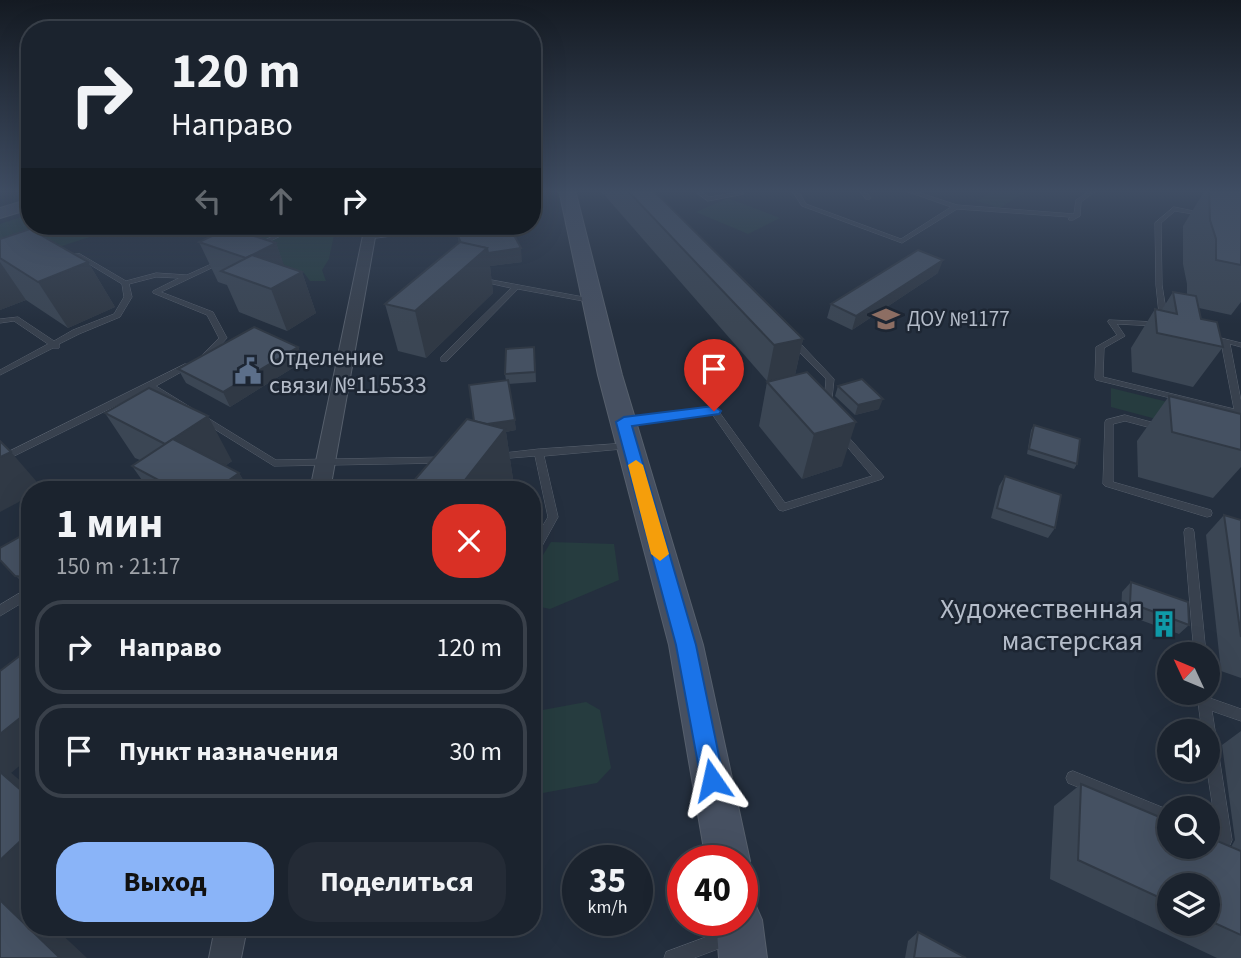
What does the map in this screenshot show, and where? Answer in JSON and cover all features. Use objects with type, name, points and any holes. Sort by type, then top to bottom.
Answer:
[{"type":"street","points":[[322,481],[369,235]]},
{"type":"street","points":[[578,235],[627,434],[686,645],[725,845]]},
{"type":"street","points":[[225,958],[229,936]]},
{"type":"lane","points":[[250,248],[278,235]]},
{"type":"lane","points":[[883,235],[902,242],[913,235]]},
{"type":"lane","points":[[1159,235],[1167,324],[1112,322],[1121,336],[1100,347],[1099,379],[1240,416],[1224,341]]},
{"type":"lane","points":[[58,257],[80,256],[125,283],[156,275],[189,277]]},
{"type":"lane","points":[[0,460],[207,356],[223,338],[210,314],[155,292],[225,260]]},
{"type":"lane","points":[[468,277],[594,301]]},
{"type":"lane","points":[[0,373],[56,346],[76,332],[117,315],[128,297],[125,283]]},
{"type":"lane","points":[[444,359],[517,286]]},
{"type":"lane","points":[[0,321],[15,318],[56,346]]},
{"type":"lane","points":[[783,332],[830,379],[827,418]]},
{"type":"lane","points":[[1213,338],[1241,345]]},
{"type":"lane","points":[[150,386],[274,463],[452,460],[443,470]]},
{"type":"lane","points":[[490,457],[539,452],[627,434],[714,411],[783,507],[879,477],[836,428]]},
{"type":"lane","points":[[1176,432],[1125,418],[1109,422],[1108,484],[1207,513]]},
{"type":"lane","points":[[539,452],[553,517],[541,538]]},
{"type":"lane","points":[[1189,531],[1199,642]]},
{"type":"lane","points":[[0,611],[21,598]]},
{"type":"lane","points":[[1205,705],[1218,796]]},
{"type":"lane","points":[[1219,705],[1241,715]]},
{"type":"lane","points":[[1073,778],[1157,812]]},
{"type":"lane","points":[[1220,806],[1225,840],[1220,838]]},
{"type":"lane","points":[[672,958],[741,937]]},
{"type":"green space","points":[[0,235],[96,235],[0,266]]},
{"type":"green space","points":[[261,235],[334,235],[329,259],[322,270],[326,281],[310,281],[304,273],[274,265],[240,244]]},
{"type":"green space","points":[[1111,388],[1225,416],[1228,438],[1111,407]]},
{"type":"green space","points":[[551,542],[614,544],[619,580],[550,609],[541,607],[541,558]]},
{"type":"green space","points":[[586,702],[600,710],[611,768],[597,783],[541,793],[541,710]]},
{"type":"building","points":[[13,235],[41,235],[88,262],[38,282],[0,258],[0,239]]},
{"type":"building","points":[[214,235],[251,235],[276,243],[246,258],[199,242]]},
{"type":"building","points":[[458,235],[514,235],[521,248],[488,253],[487,248],[461,243]]},
{"type":"building","points":[[669,235],[698,235],[803,339],[774,345]]},
{"type":"building","points":[[1215,235],[1241,235],[1241,265],[1216,260]]},
{"type":"building","points":[[460,242],[487,248],[415,311],[385,304]]},
{"type":"building","points":[[918,250],[943,260],[856,316],[831,304]]},
{"type":"building","points":[[252,255],[302,272],[271,289],[221,271]]},
{"type":"building","points":[[1173,292],[1196,296],[1201,319],[1217,322],[1223,347],[1157,333],[1155,309],[1177,314]]},
{"type":"building","points":[[254,327],[298,347],[223,392],[178,369]]},
{"type":"building","points":[[534,347],[535,372],[505,374],[506,349]]},
{"type":"building","points":[[807,372],[856,422],[814,434],[767,382]]},
{"type":"building","points":[[862,379],[883,399],[858,405],[838,386]]},
{"type":"building","points":[[508,380],[515,420],[487,424],[474,421],[469,385]]},
{"type":"building","points":[[149,388],[208,416],[165,444],[105,413]]},
{"type":"building","points":[[1169,396],[1241,414],[1241,450],[1172,432]]},
{"type":"building","points":[[467,419],[505,429],[464,481],[414,481]]},
{"type":"building","points":[[1034,425],[1080,439],[1077,464],[1029,449]]},
{"type":"building","points":[[173,439],[239,473],[228,481],[160,481],[132,466]]},
{"type":"building","points":[[0,441],[11,452],[0,457]]},
{"type":"building","points":[[1005,476],[1061,495],[1055,528],[997,508]]},
{"type":"building","points":[[1224,515],[1241,520],[1241,637]]},
{"type":"building","points":[[21,536],[21,577],[15,576],[0,560],[0,548]]},
{"type":"building","points":[[1131,582],[1188,602],[1189,625],[1130,603]]},
{"type":"building","points":[[21,655],[21,717],[0,734],[0,671]]},
{"type":"building","points":[[0,772],[21,790],[21,840],[0,860]]},
{"type":"building","points":[[1081,784],[1157,816],[1157,859],[1220,859],[1220,842],[1241,851],[1241,935],[1220,925],[1220,873],[1157,873],[1157,896],[1078,860]]},
{"type":"building","points":[[0,900],[21,920],[21,936],[37,936],[60,958],[0,958]]},
{"type":"building","points":[[918,932],[966,958],[914,958]]},
{"type":"slow traffic","points":[[636,465],[660,554]]},
{"type":"place","name":"ДОУ №1177","points":[[886,319]]},
{"type":"place","name":"Отделение связи №115533","points":[[248,371]]},
{"type":"place","name":"Художественная мастерская","points":[[1164,624]]},
{"type":"route","points":[[712,780],[686,645],[624,422],[714,411]]}]
